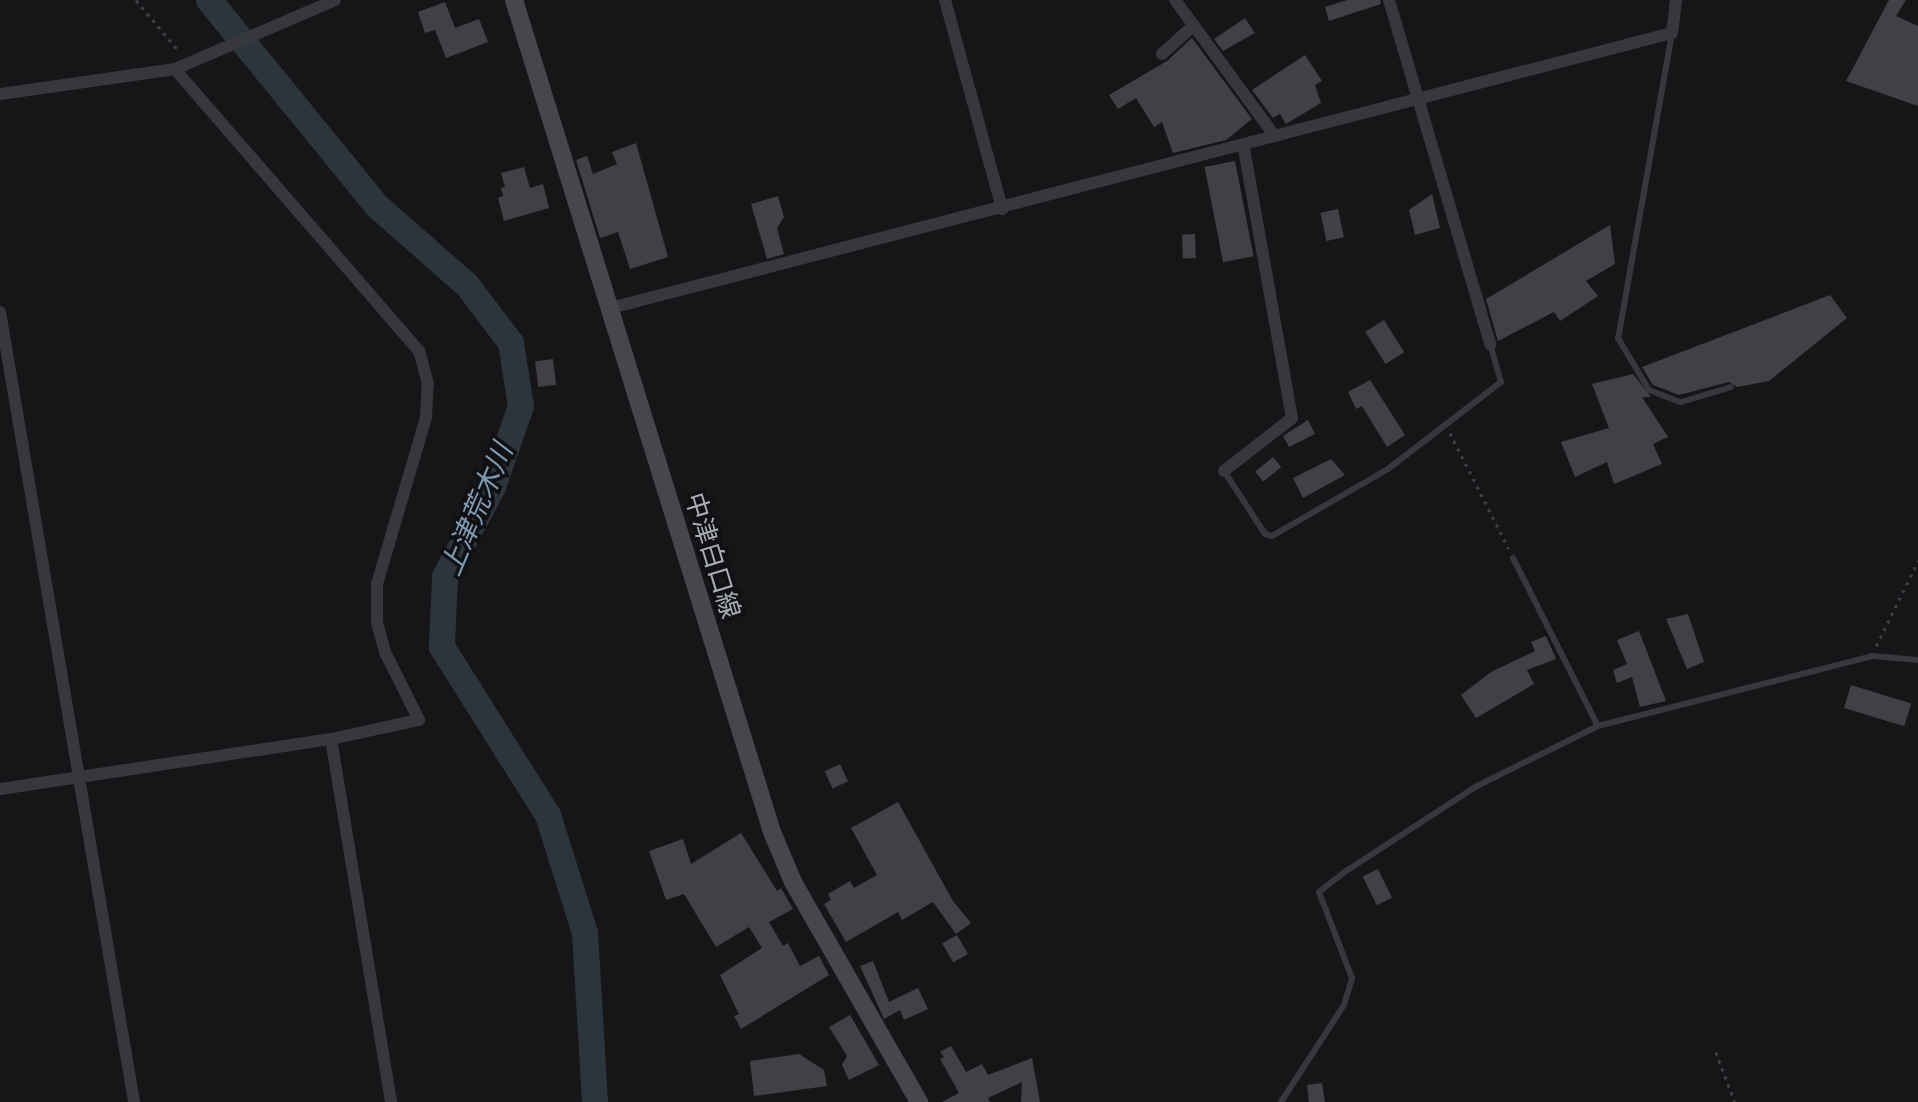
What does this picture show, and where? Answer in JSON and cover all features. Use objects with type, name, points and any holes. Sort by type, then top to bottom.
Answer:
[{"type":"main road","name":"中津白口線","points":[[514,0],[607,309],[772,832],[793,882],[919,1102]]},
{"type":"street","points":[[0,94],[175,69],[335,0]]},
{"type":"street","points":[[945,0],[1002,209]]},
{"type":"street","points":[[1175,0],[1275,136]]},
{"type":"street","points":[[1389,0],[1490,344]]},
{"type":"street","points":[[607,309],[1002,209],[1672,33],[1676,0]]},
{"type":"street","points":[[1162,54],[1194,26]]},
{"type":"street","points":[[0,789],[331,739],[419,720],[385,652],[377,621],[377,584],[426,418],[428,384],[419,351],[391,313],[175,69]]},
{"type":"street","points":[[1224,471],[1292,418],[1243,144]]},
{"type":"street","points":[[0,312],[134,1102]]},
{"type":"street","points":[[331,739],[391,1102]]},
{"type":"lane","points":[[1672,33],[1618,338],[1649,390],[1681,402],[1731,387]]},
{"type":"lane","points":[[1224,471],[1265,534],[1272,536],[1388,469],[1501,382],[1490,344]]},
{"type":"lane","points":[[1513,558],[1598,726]]},
{"type":"lane","points":[[1281,1102],[1344,1005],[1352,978],[1319,892],[1477,786],[1598,726],[1872,656],[1918,660]]},
{"type":"path","points":[[136,0],[193,62]]},
{"type":"path","points":[[1445,423],[1513,558]]},
{"type":"path","points":[[1872,656],[1918,561]]},
{"type":"path","points":[[1716,1052],[1735,1102]]},
{"type":"building","points":[[1347,0],[1380,0],[1381,4],[1329,21],[1325,7]]},
{"type":"building","points":[[1889,0],[1906,0],[1896,16],[1918,26],[1918,106],[1846,81]]},
{"type":"building","points":[[445,2],[455,28],[479,19],[488,42],[446,58],[435,30],[425,33],[418,12]]},
{"type":"building","points":[[1245,18],[1255,33],[1223,51],[1214,39]]},
{"type":"building","points":[[1192,38],[1252,119],[1226,140],[1173,153],[1162,122],[1154,127],[1136,98],[1118,109],[1109,95],[1167,61]]},
{"type":"building","points":[[1305,55],[1322,81],[1315,85],[1321,103],[1286,124],[1280,114],[1273,118],[1252,90]]},
{"type":"building","points":[[636,143],[668,257],[630,269],[618,232],[600,238],[576,160],[587,156],[593,174],[617,164],[612,152]]},
{"type":"building","points":[[1235,161],[1254,256],[1223,262],[1205,167]]},
{"type":"building","points":[[524,167],[530,188],[543,184],[549,208],[504,221],[498,198],[503,196],[501,188],[505,187],[501,173]]},
{"type":"building","points":[[1432,194],[1440,228],[1415,235],[1409,210]]},
{"type":"building","points":[[778,196],[784,217],[777,228],[784,254],[767,259],[751,204]]},
{"type":"building","points":[[1338,209],[1344,237],[1326,241],[1320,213]]},
{"type":"building","points":[[1610,225],[1615,264],[1586,281],[1598,296],[1560,321],[1554,312],[1498,341],[1486,299]]},
{"type":"building","points":[[1182,234],[1195,234],[1196,258],[1183,258]]},
{"type":"building","points":[[1830,295],[1847,318],[1769,381],[1737,387],[1729,382],[1679,395],[1653,385],[1642,367]]},
{"type":"building","points":[[1384,320],[1404,352],[1385,364],[1365,332]]},
{"type":"building","points":[[553,359],[556,385],[538,387],[535,361]]},
{"type":"building","points":[[1633,374],[1651,397],[1642,397],[1668,437],[1653,444],[1662,464],[1614,484],[1607,462],[1575,477],[1561,442],[1609,428],[1592,384]]},
{"type":"building","points":[[1370,380],[1405,435],[1387,447],[1362,406],[1356,409],[1348,392]]},
{"type":"building","points":[[1308,420],[1315,434],[1289,447],[1283,436]]},
{"type":"building","points":[[1273,457],[1281,467],[1263,482],[1255,471]]},
{"type":"building","points":[[1331,459],[1345,475],[1303,498],[1293,478]]},
{"type":"building","points":[[1688,614],[1704,662],[1687,669],[1666,619]]},
{"type":"building","points":[[1639,631],[1666,701],[1640,707],[1632,677],[1617,683],[1613,670],[1627,664],[1617,640]]},
{"type":"building","points":[[1546,636],[1556,659],[1527,670],[1534,684],[1476,718],[1461,695],[1491,672],[1535,651],[1531,642]]},
{"type":"building","points":[[1851,685],[1911,703],[1904,726],[1844,708]]},
{"type":"building","points":[[840,764],[848,781],[833,788],[825,771]]},
{"type":"building","points":[[898,802],[953,901],[971,923],[956,934],[933,902],[902,920],[898,912],[846,942],[824,904],[831,900],[828,894],[850,881],[854,888],[877,875],[851,828]]},
{"type":"building","points":[[741,833],[777,891],[781,888],[793,909],[769,922],[783,946],[788,943],[800,966],[819,956],[829,975],[741,1029],[734,1016],[739,1014],[720,975],[762,948],[749,927],[716,947],[684,894],[666,900],[649,851],[683,839],[691,864]]},
{"type":"building","points":[[1378,869],[1392,898],[1377,905],[1363,876]]},
{"type":"building","points":[[957,935],[968,954],[953,963],[942,944]]},
{"type":"building","points":[[873,961],[889,1002],[918,988],[928,1009],[904,1020],[900,1010],[884,1019],[860,966]]},
{"type":"building","points":[[850,1015],[879,1065],[849,1080],[842,1065],[847,1056],[829,1027]]},
{"type":"building","points":[[951,1046],[966,1072],[982,1064],[988,1075],[1032,1058],[1040,1102],[1021,1102],[1022,1082],[988,1098],[990,1102],[942,1102],[959,1093],[940,1059],[944,1057],[940,1052]]},
{"type":"building","points":[[799,1054],[824,1070],[827,1086],[754,1096],[750,1061]]},
{"type":"building","points":[[1322,1083],[1325,1102],[1309,1102],[1307,1085]]},
{"type":"waterway","name":"上津荒木川","points":[[209,0],[377,206],[467,285],[511,343],[521,406],[493,487],[445,577],[442,647],[548,815],[585,933],[595,1102]]}]
